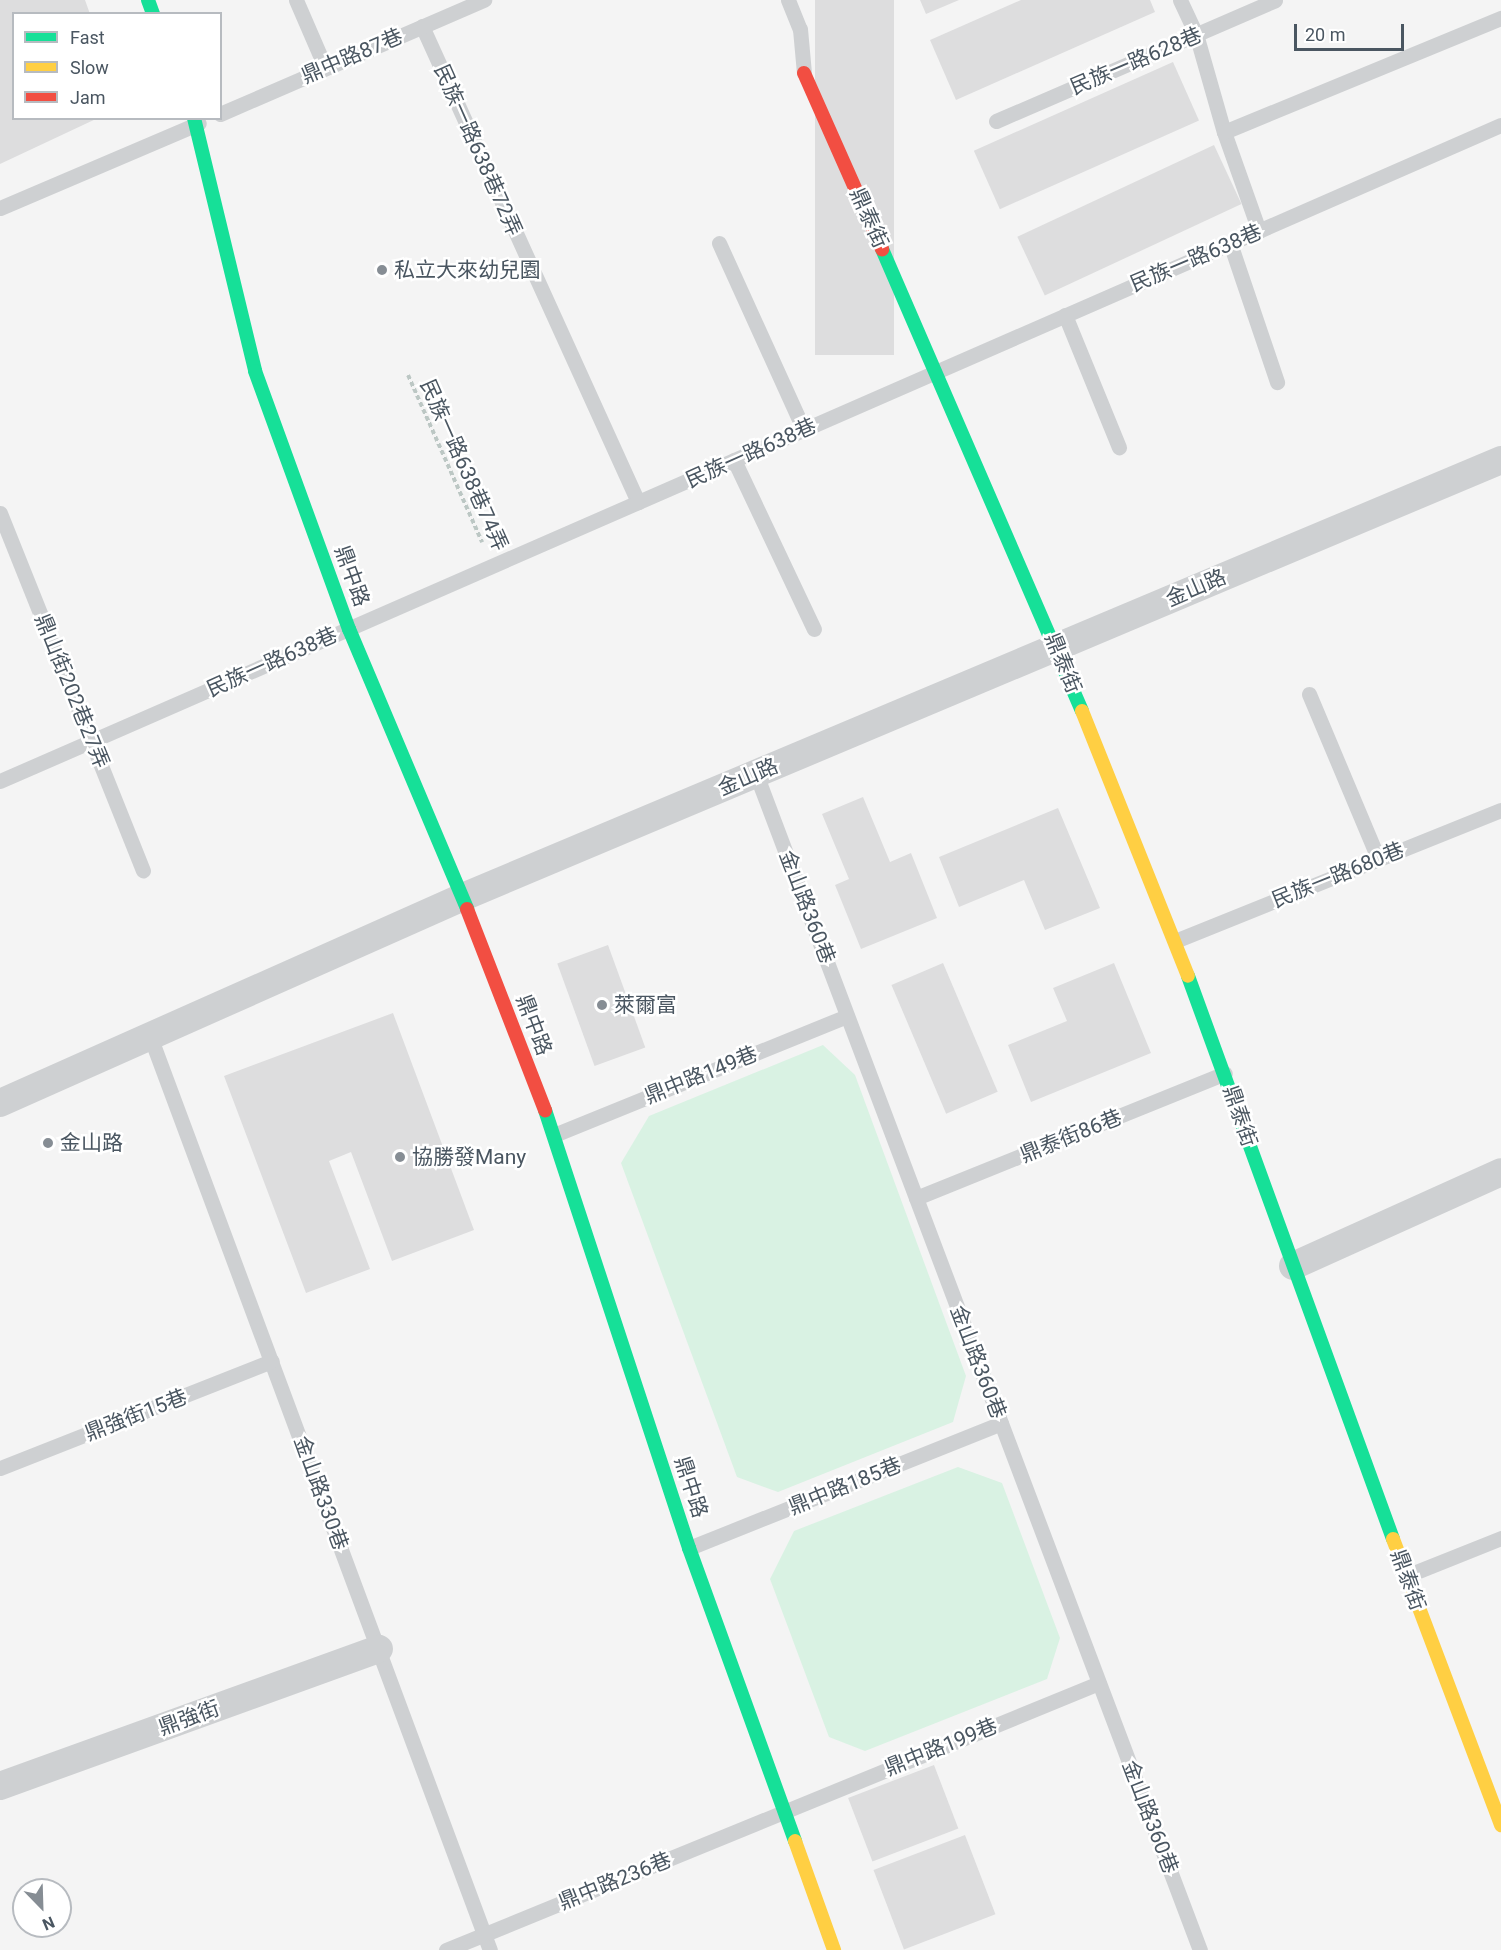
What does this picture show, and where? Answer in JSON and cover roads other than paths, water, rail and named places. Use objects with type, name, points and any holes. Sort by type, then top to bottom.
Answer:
[{"type":"street","name":"鼎泰街","points":[[804,73],[938,371],[1057,647],[1175,941],[1225,1073],[1406,1576],[1501,1826]]},
{"type":"street","name":"鼎中路","points":[[200,120],[255,371],[349,629],[463,897],[554,1135],[688,1548],[834,1950]]},
{"type":"street","name":"金山路","points":[[0,1103],[463,897],[1501,460]]},
{"type":"street","points":[[1293,1266],[1501,1172]]},
{"type":"street","name":"鼎強街","points":[[0,1786],[379,1649]]},
{"type":"lane","points":[[296,0],[325,67]]},
{"type":"lane","name":"鼎中路87巷","points":[[222,113],[484,0]]},
{"type":"lane","points":[[788,0],[800,29],[804,73]]},
{"type":"lane","points":[[1180,0],[1196,34],[1224,132],[1259,231]]},
{"type":"lane","name":"民族一路628巷","points":[[996,121],[1275,0]]},
{"type":"lane","points":[[1224,132],[1501,18]]},
{"type":"lane","name":"民族一路638巷72弄","points":[[422,26],[638,502]]},
{"type":"lane","points":[[0,207],[200,120]]},
{"type":"lane","name":"民族一路638巷","points":[[0,781],[1501,125]]},
{"type":"lane","points":[[719,243],[804,430]]},
{"type":"lane","points":[[1230,243],[1277,382]]},
{"type":"lane","points":[[1065,315],[1119,447]]},
{"type":"lane","points":[[734,460],[814,629]]},
{"type":"lane","name":"鼎山街202巷27弄","points":[[0,513],[144,870]]},
{"type":"lane","points":[[1309,694],[1378,858]]},
{"type":"lane","name":"金山路360巷","points":[[756,774],[1200,1950]]},
{"type":"lane","name":"民族一路680巷","points":[[1175,941],[1501,810]]},
{"type":"lane","name":"鼎中路149巷","points":[[554,1135],[847,1016]]},
{"type":"lane","name":"金山路330巷","points":[[150,1036],[490,1950]]},
{"type":"lane","name":"鼎泰街86巷","points":[[916,1198],[1225,1073]]},
{"type":"lane","name":"鼎強街15巷","points":[[0,1468],[272,1361]]},
{"type":"lane","name":"鼎中路185巷","points":[[688,1548],[1001,1423]]},
{"type":"lane","points":[[1406,1576],[1501,1538]]},
{"type":"lane","name":"鼎中路199巷","points":[[784,1811],[1099,1683]]},
{"type":"lane","name":"鼎中路236巷","points":[[446,1950],[784,1811]]},
{"type":"place","name":"私立大來幼兒園","points":[[382,270]]},
{"type":"place","name":"萊爾富","points":[[602,1005]]},
{"type":"place","name":"金山路","points":[[48,1143]]},
{"type":"place","name":"協勝發Many","points":[[400,1157]]}]
